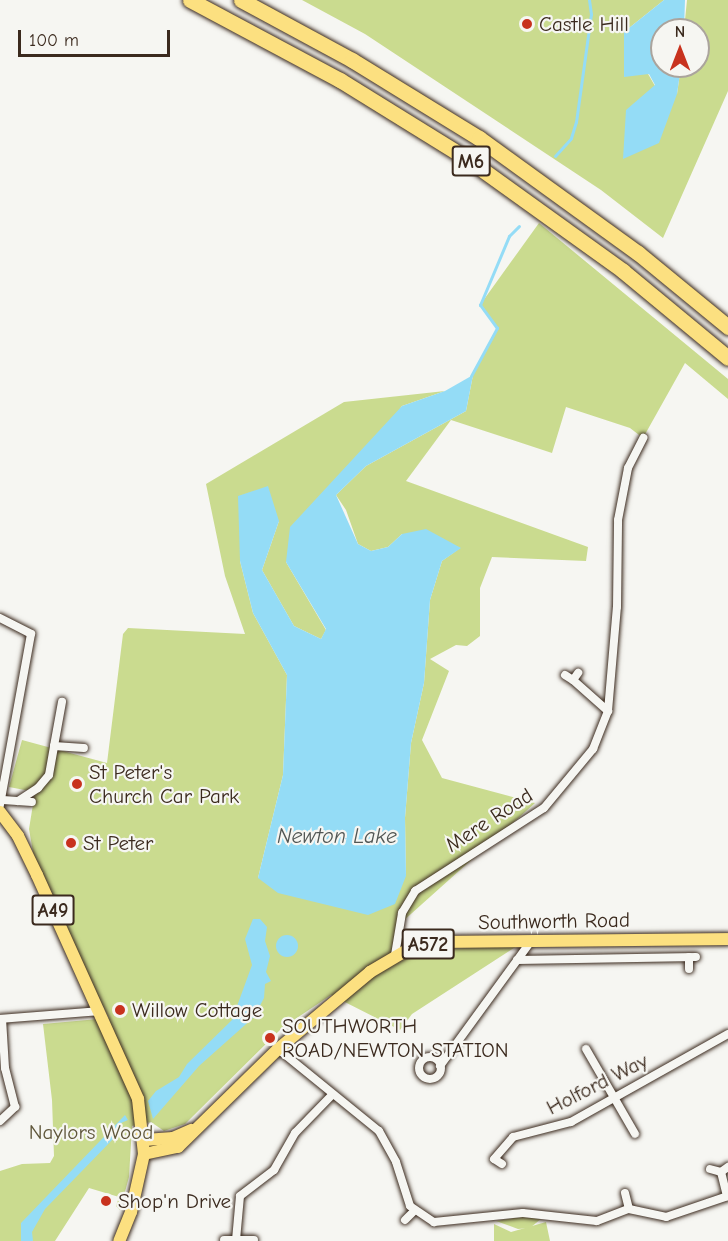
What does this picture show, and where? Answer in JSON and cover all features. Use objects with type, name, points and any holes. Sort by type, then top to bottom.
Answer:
[{"type":"highway","name":"M6","points":[[190,0],[340,80],[466,158],[623,271],[728,358]]},
{"type":"highway","name":"M6","points":[[241,0],[370,70],[517,164],[638,253],[728,327]]},
{"type":"main road","name":"A49","points":[[1,806],[18,836],[100,1011],[138,1099],[145,1140],[144,1154],[131,1212],[119,1241]]},
{"type":"main road","name":"Southworth Road","points":[[144,1154],[172,1149],[278,1049],[395,955],[443,942],[728,939]]},
{"type":"main road","name":"Southworth Road","points":[[145,1140],[172,1138],[195,1128]]},
{"type":"street","name":"Mere Road","points":[[395,955],[402,913],[415,891],[543,808],[593,749],[608,711],[617,607],[618,520],[628,468],[643,438]]},
{"type":"street","points":[[0,618],[31,634],[1,806],[18,801],[38,788],[49,775],[63,702]]},
{"type":"street","points":[[572,676],[608,711]]},
{"type":"street","points":[[54,746],[84,748]]},
{"type":"street","points":[[18,801],[32,802]]},
{"type":"street","points":[[440,1066],[532,940]]},
{"type":"street","points":[[517,960],[693,957],[689,969]]},
{"type":"street","points":[[0,1121],[15,1107],[4,1068],[1,1019],[100,1011]]},
{"type":"street","name":"Holford Way","points":[[502,1164],[494,1159],[513,1137],[571,1122],[728,1034]]},
{"type":"street","points":[[278,1049],[379,1131],[400,1172],[413,1212],[439,1223],[523,1213],[597,1221],[628,1209],[655,1216],[677,1215],[728,1196],[724,1169],[710,1169]]},
{"type":"street","points":[[586,1049],[635,1134]]},
{"type":"street","points":[[236,1240],[240,1196],[274,1170],[295,1133],[332,1095]]},
{"type":"street","points":[[400,1172],[411,1168]]},
{"type":"street","points":[[626,1192],[628,1209]]},
{"type":"street","points":[[405,1220],[413,1212]]},
{"type":"street","points":[[597,1221],[597,1233]]},
{"type":"street","points":[[224,1240],[254,1240]]},
{"type":"green space","points":[[302,0],[664,0],[624,32],[655,86],[677,94],[679,78],[710,78],[710,18],[685,18],[687,0],[728,0],[728,91],[663,238],[601,190],[365,34]]},
{"type":"green space","name":"Naylors Wood","points":[[539,223],[728,379],[728,399],[685,363],[643,438],[630,428],[566,407],[552,453],[451,420],[406,481],[588,547],[586,561],[492,557],[480,588],[480,636],[467,646],[456,645],[430,659],[449,671],[422,740],[442,778],[535,803],[402,922],[404,958],[418,950],[517,946],[412,1014],[400,1030],[331,995],[282,1028],[185,1124],[164,1131],[151,1122],[132,1126],[129,1177],[120,1210],[116,1206],[119,1197],[89,1188],[55,1241],[0,1241],[0,1171],[22,1164],[50,1163],[54,1156],[52,1100],[43,1024],[109,1018],[37,875],[29,829],[35,792],[9,787],[22,740],[107,763],[123,634],[128,628],[245,634],[225,576],[206,484],[344,402],[445,391],[402,406],[286,562],[326,630],[321,639],[294,626],[262,570],[279,521],[240,561],[253,613],[287,675],[283,775],[258,878],[406,876],[405,818],[411,743],[424,683],[430,600],[442,561],[460,548],[402,534],[388,547],[371,551],[358,544],[346,510],[336,495],[366,466],[466,411],[473,375],[497,329],[480,305]]},
{"type":"green space","points":[[521,1217],[542,1218],[530,1228],[518,1229],[496,1221]]},
{"type":"green space","points":[[546,1222],[550,1241],[494,1241],[494,1224],[511,1232]]},
{"type":"water","points":[[664,0],[685,0],[684,18],[650,18],[650,76],[649,74],[624,77],[624,32]]},
{"type":"water","points":[[651,78],[679,78],[677,94],[659,143],[623,159],[626,110],[655,85]]},
{"type":"water","name":"Newton Lake","points":[[473,375],[466,411],[366,466],[336,495],[358,544],[371,551],[388,547],[402,534],[426,529],[461,548],[442,561],[430,600],[424,683],[411,743],[405,818],[406,876],[395,904],[368,915],[278,893],[258,878],[283,775],[287,675],[253,613],[240,561],[238,496],[268,486],[279,521],[262,570],[294,626],[321,639],[326,629],[286,562],[290,527],[402,406],[445,391]]},
{"type":"water","points":[[253,919],[260,919],[267,927],[265,941],[270,956],[266,972],[271,981],[265,984],[264,998],[254,1017],[199,1066],[153,1119],[148,1101],[156,1091],[179,1077],[187,1064],[232,1020],[252,965],[245,939]]},
{"type":"water","points":[[287,935],[295,938],[298,946],[295,954],[287,957],[279,954],[276,946],[279,938]]},
{"type":"water","points":[[125,1115],[128,1120],[121,1123],[115,1137],[45,1209],[32,1232],[33,1241],[21,1241],[21,1223]]},
{"type":"waterway","points":[[555,156],[571,138],[576,122],[591,14],[589,0]]},
{"type":"waterway","points":[[471,376],[497,328],[480,305],[509,236],[519,226]]},
{"type":"place","name":"Castle Hill","points":[[527,24]]},
{"type":"place","name":"St Peter's Church Car Park","points":[[77,784]]},
{"type":"place","name":"St Peter","points":[[71,843]]},
{"type":"place","name":"Willow Cottage","points":[[120,1010]]},
{"type":"place","name":"SOUTHWORTH ROAD/NEWTON STATION","points":[[270,1038]]},
{"type":"place","name":"Shop'n Drive","points":[[106,1201]]}]
